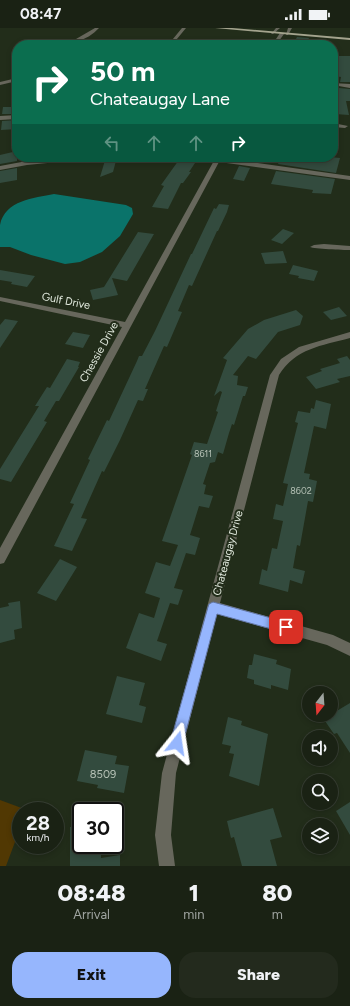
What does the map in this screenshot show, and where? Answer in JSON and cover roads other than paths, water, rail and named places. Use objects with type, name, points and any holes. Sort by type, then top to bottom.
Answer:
[{"type":"main road","points":[[217,28],[350,40]]},
{"type":"street","points":[[82,40],[89,36],[97,28]]},
{"type":"street","points":[[174,40],[184,28]]},
{"type":"street","points":[[278,40],[282,34]]},
{"type":"street","points":[[0,84],[12,81]]},
{"type":"street","points":[[338,85],[350,86]]},
{"type":"street","points":[[0,118],[12,117]]},
{"type":"street","points":[[338,125],[345,126]]},
{"type":"street","points":[[0,168],[27,162]]},
{"type":"street","name":"Chessie Drive","points":[[0,559],[217,162]]},
{"type":"street","points":[[245,162],[350,178]]},
{"type":"street","points":[[314,247],[324,246],[350,248]]},
{"type":"street","name":"Gulf Drive","points":[[0,299],[127,325]]},
{"type":"street","name":"Chateaugay Drive","points":[[167,866],[163,835],[169,773],[275,375],[284,361],[302,349],[350,335]]},
{"type":"street","points":[[213,607],[329,639],[350,650]]},
{"type":"lane","points":[[272,33],[278,28]]},
{"type":"lane","points":[[287,34],[290,28]]},
{"type":"water","points":[[54,194],[126,205],[132,208],[133,214],[120,236],[102,252],[80,262],[65,264],[31,255],[10,247],[0,247],[0,225],[8,210],[14,205],[29,199]]}]
